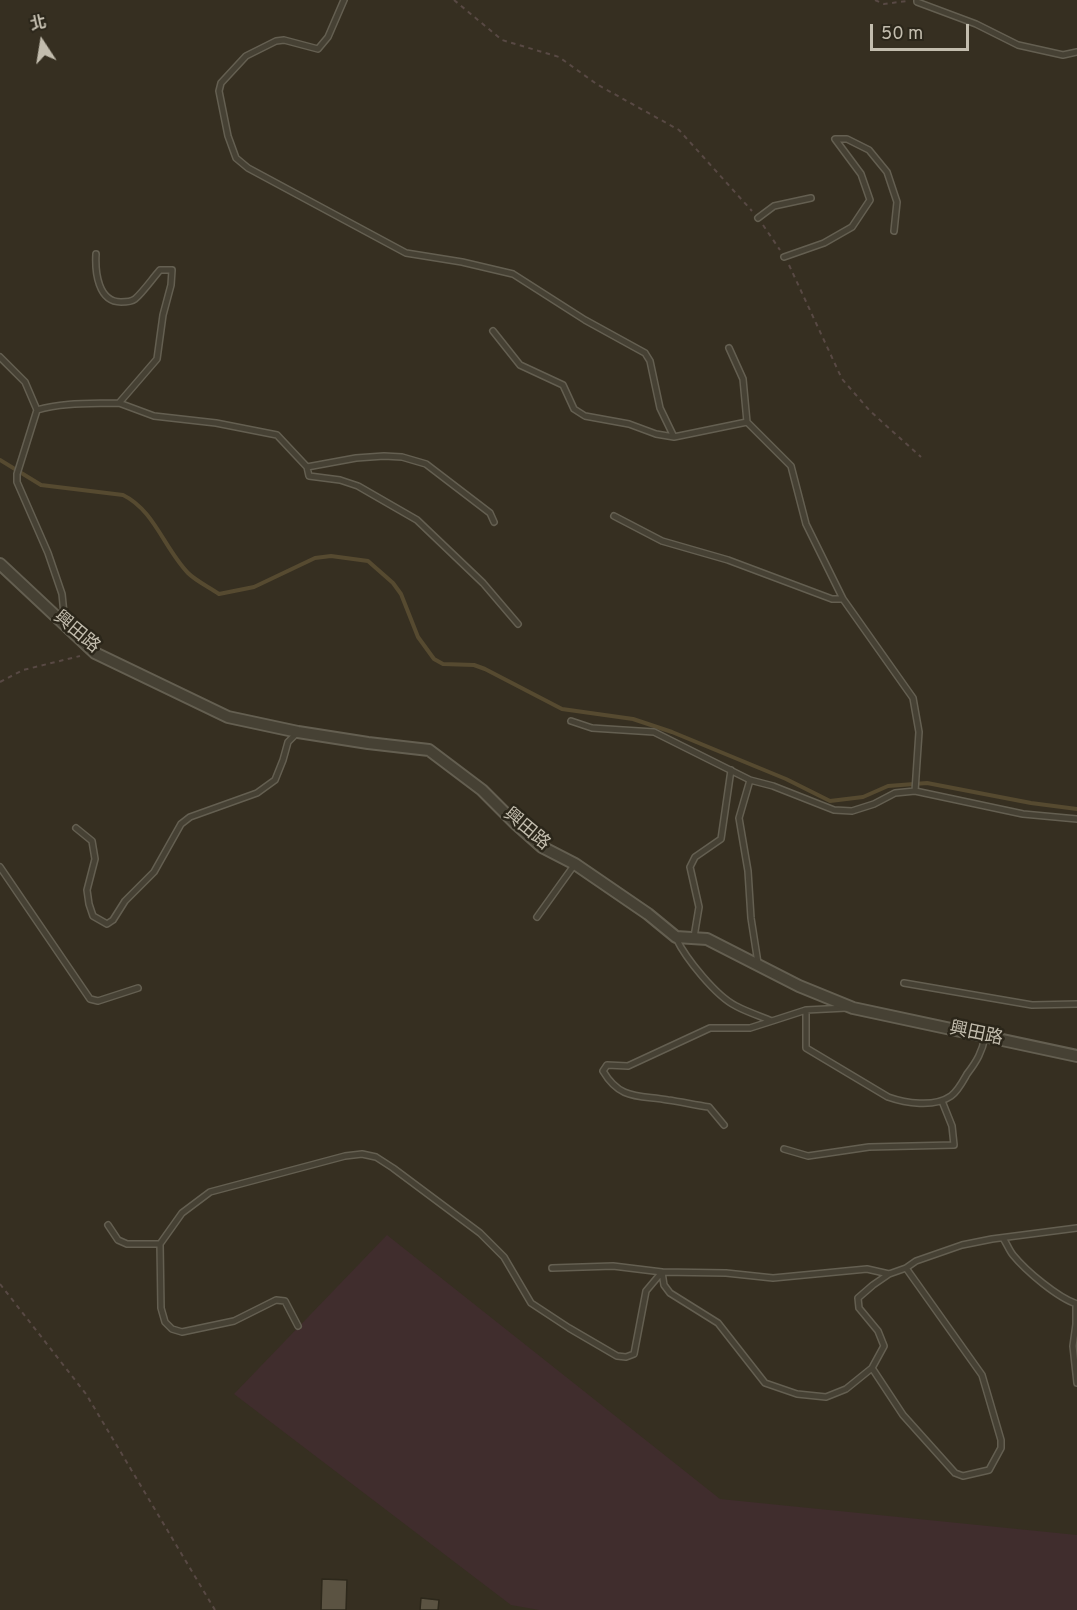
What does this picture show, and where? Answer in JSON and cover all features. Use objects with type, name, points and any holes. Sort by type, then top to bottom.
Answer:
[{"type":"street","name":"興田路","points":[[0,564],[95,653],[228,717],[298,732],[429,750],[482,790],[542,847],[575,864],[648,914],[676,937],[707,939],[800,986],[853,1008],[1077,1056]]},
{"type":"lane","points":[[344,0],[328,37],[318,49],[284,40],[276,41],[246,56],[220,83],[219,91],[228,136],[236,158],[248,168],[406,253],[462,262],[513,274],[585,320],[645,353],[650,361],[660,408],[674,437]]},
{"type":"lane","points":[[917,1],[976,24],[1018,45],[1063,55],[1077,52]]},
{"type":"lane","points":[[784,256],[824,243],[852,227],[870,200],[861,174],[835,139],[848,139],[870,150],[887,172],[897,202],[894,231]]},
{"type":"lane","points":[[758,218],[774,206],[811,198]]},
{"type":"lane","points":[[96,254],[95,265],[102,293],[114,302],[128,302],[135,299],[160,270],[172,270],[157,359],[119,403]]},
{"type":"lane","points":[[493,331],[520,365],[563,385],[574,409],[585,416],[629,424],[656,434],[674,437],[747,422]]},
{"type":"lane","points":[[729,348],[743,379],[747,422],[791,466],[806,524],[843,599],[913,698],[919,732],[915,791]]},
{"type":"lane","points":[[0,357],[25,382],[37,410],[17,474],[17,482],[48,553],[62,594],[65,626]]},
{"type":"lane","points":[[37,410],[67,405],[119,403],[154,416],[216,423],[277,435],[307,467],[309,476],[340,480],[358,486],[417,520],[483,583],[518,624]]},
{"type":"lane","points":[[307,467],[356,458],[384,456],[402,457],[426,464],[490,513],[494,522]]},
{"type":"lane","points":[[614,516],[662,541],[728,560],[832,599],[843,599]]},
{"type":"lane","points":[[571,721],[592,728],[654,732],[750,780],[773,786],[834,810],[852,811],[874,804],[895,793],[915,791],[1023,814],[1077,819]]},
{"type":"lane","points":[[76,828],[92,841],[94,859],[87,890],[89,904],[93,916],[107,924],[113,920],[125,901],[154,872],[181,824],[190,817],[257,793],[275,780],[288,742],[298,732]]},
{"type":"lane","points":[[694,938],[699,907],[690,867],[695,857],[721,839],[731,770]]},
{"type":"lane","points":[[750,780],[739,818],[748,870],[751,918],[758,965]]},
{"type":"lane","points":[[537,917],[575,864]]},
{"type":"lane","points":[[0,867],[90,999],[98,1000],[138,988]]},
{"type":"lane","points":[[676,937],[681,949],[712,987],[735,1006],[772,1021]]},
{"type":"lane","points":[[904,983],[1032,1005],[1077,1004]]},
{"type":"lane","points":[[724,1125],[709,1107],[666,1099],[638,1097],[619,1090],[610,1083],[603,1071],[607,1065],[628,1066],[710,1028],[750,1028],[806,1010],[853,1008]]},
{"type":"lane","points":[[806,1010],[806,1048],[888,1096],[901,1101],[927,1103],[942,1101],[952,1095],[975,1064],[982,1050],[985,1036]]},
{"type":"lane","points":[[784,1149],[808,1156],[869,1147],[954,1145],[952,1126],[942,1101]]},
{"type":"lane","points":[[298,1326],[285,1301],[276,1300],[234,1321],[182,1332],[172,1329],[165,1322],[161,1308],[160,1244],[182,1213],[210,1192],[345,1156],[362,1154],[376,1157],[480,1233],[504,1257],[531,1303],[569,1329],[617,1356],[626,1357],[634,1354],[646,1291],[662,1272]]},
{"type":"lane","points":[[108,1225],[118,1240],[127,1244],[160,1244]]},
{"type":"lane","points":[[662,1272],[664,1285],[670,1293],[718,1323],[765,1383],[797,1394],[826,1397],[846,1389],[872,1368],[884,1346],[878,1331],[859,1308],[858,1298],[889,1274],[906,1268],[916,1261],[962,1245],[1077,1228]]},
{"type":"lane","points":[[1003,1238],[1012,1253],[1026,1268],[1077,1305],[1073,1346],[1077,1383]]},
{"type":"lane","points":[[552,1268],[613,1266],[662,1272],[726,1273],[773,1278],[867,1269],[889,1274]]},
{"type":"lane","points":[[872,1368],[903,1415],[955,1473],[963,1476],[989,1470],[1001,1448],[1001,1440],[982,1375],[906,1268]]},
{"type":"path","points":[[454,0],[502,40],[559,57],[598,85],[679,130],[758,218],[784,256],[842,378],[870,411],[921,457]]},
{"type":"path","points":[[875,0],[884,4],[917,1]]},
{"type":"path","points":[[0,682],[23,670],[95,653]]},
{"type":"path","points":[[0,1284],[86,1394],[215,1610]]},
{"type":"shaded area","points":[[387,1235],[720,1499],[1077,1535],[1077,1610],[539,1610],[511,1605],[234,1394]]},
{"type":"building","points":[[322,1579],[347,1580],[346,1610],[321,1610]]},
{"type":"building","points":[[421,1598],[439,1600],[438,1610],[420,1610]]},
{"type":"waterway","points":[[0,460],[41,485],[123,495],[143,510],[188,573],[219,594],[254,587],[315,558],[331,556],[368,561],[393,583],[401,594],[418,637],[434,659],[443,664],[474,665],[485,669],[562,709],[633,719],[672,732],[786,779],[830,801],[863,797],[888,786],[927,783],[1031,803],[1077,809]]}]
